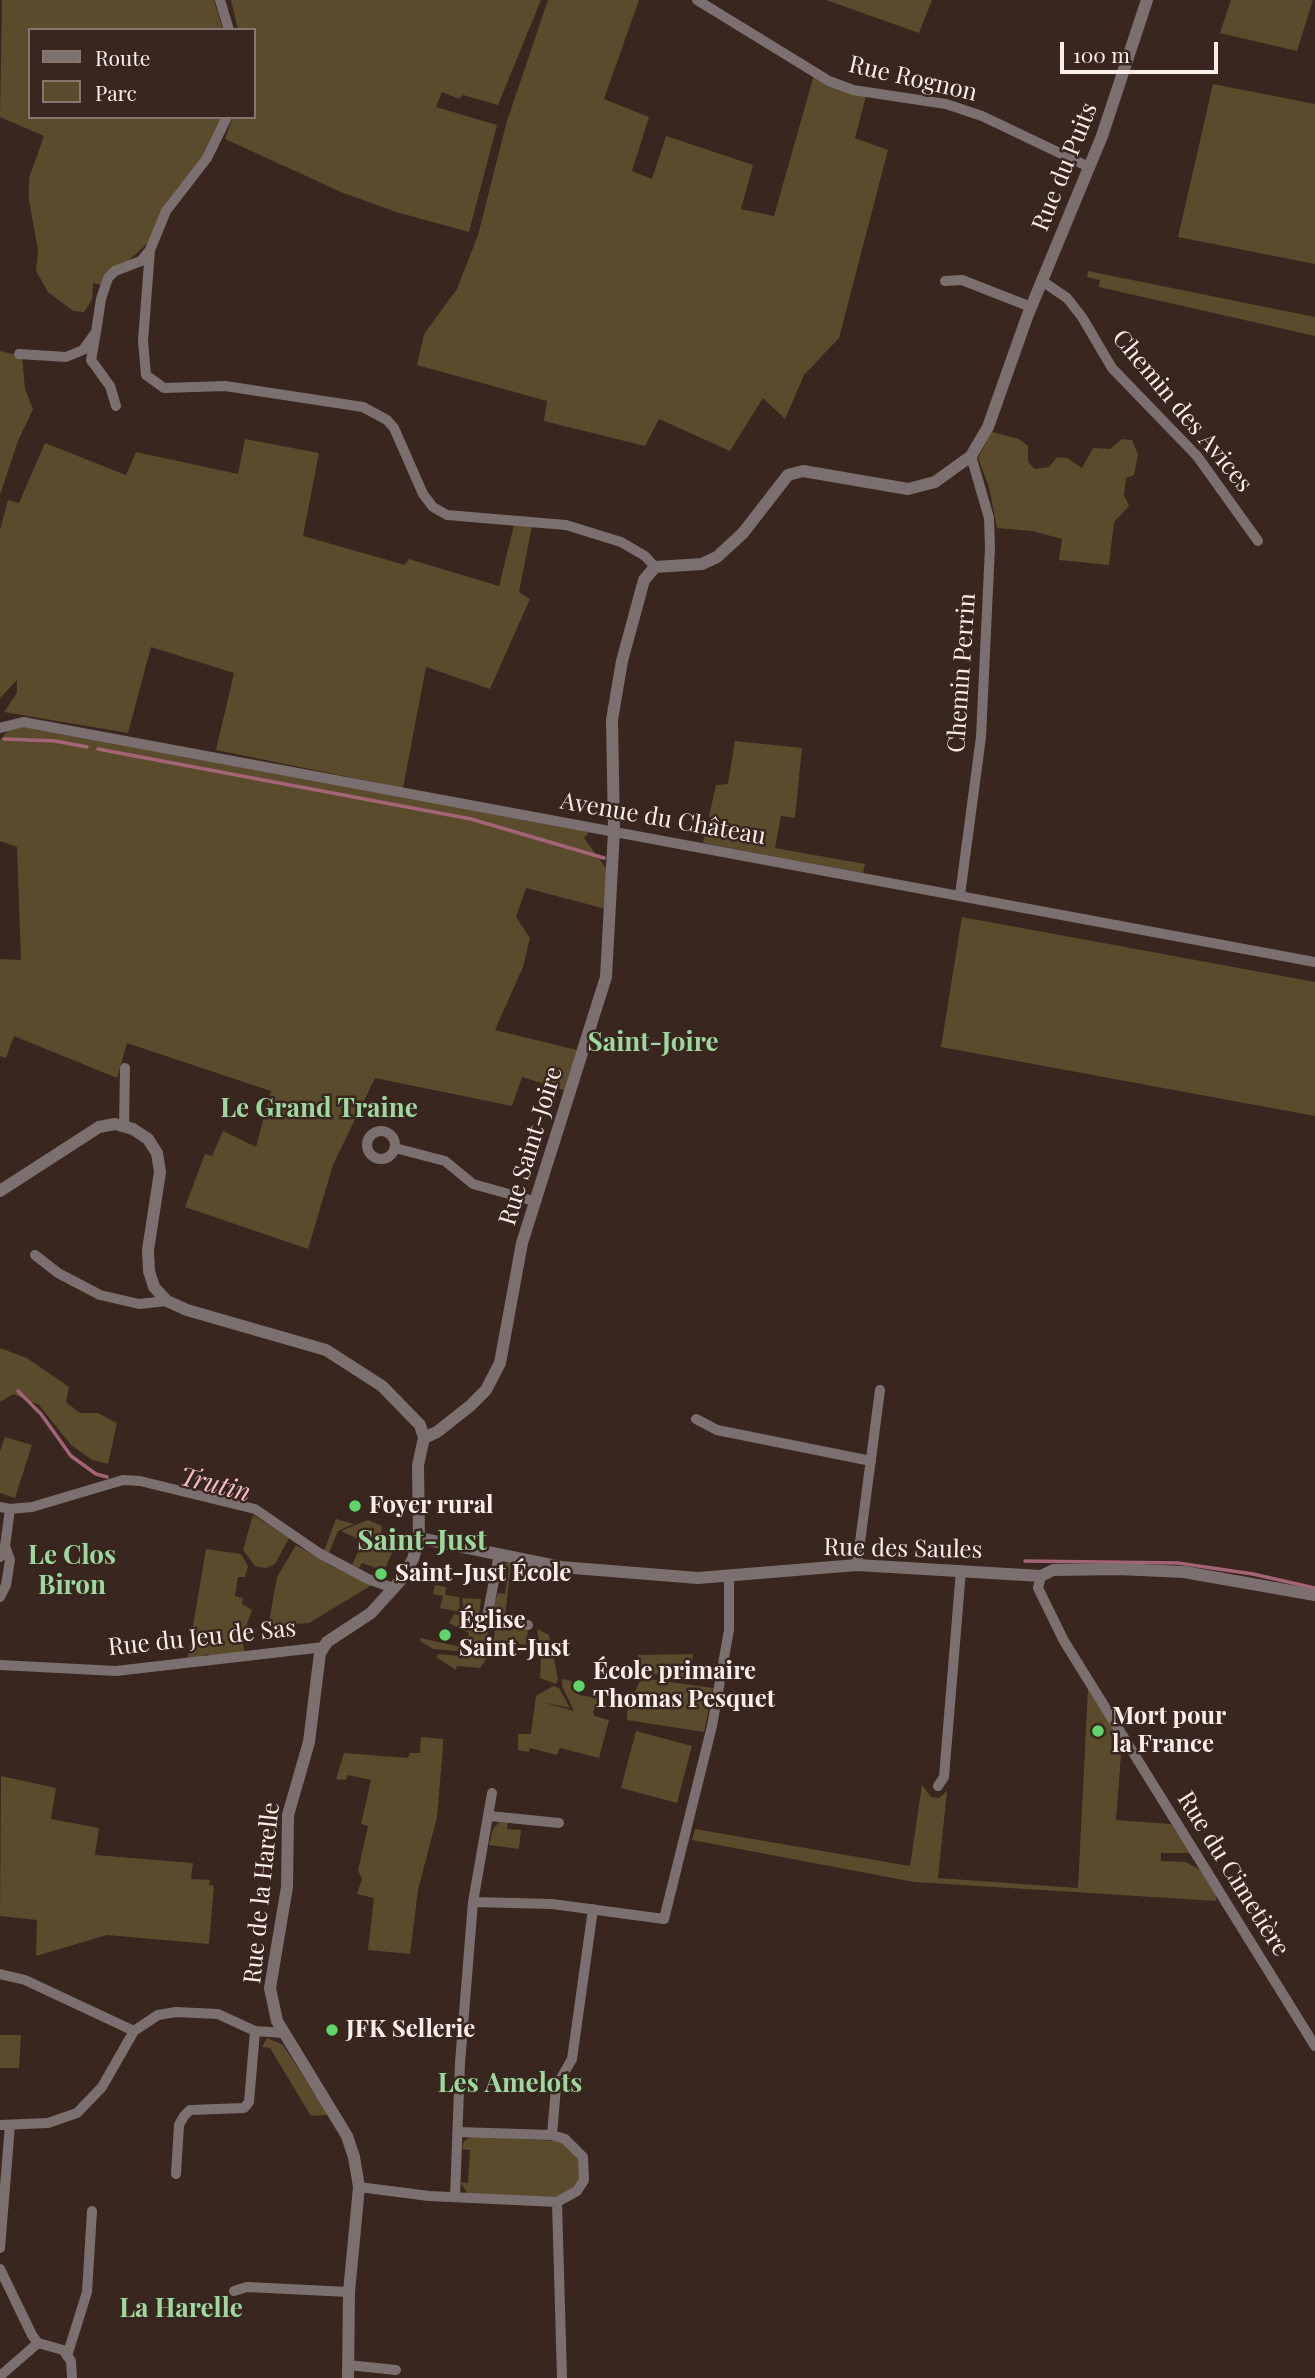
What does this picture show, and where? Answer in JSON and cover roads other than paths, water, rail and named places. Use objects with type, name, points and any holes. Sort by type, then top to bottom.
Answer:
[{"type":"street","points":[[220,0],[228,28]]},
{"type":"street","name":"Rue Rognon","points":[[697,0],[829,81],[853,90],[946,104],[982,116],[1089,167]]},
{"type":"street","name":"Rue du Puits","points":[[971,456],[988,427],[1031,307],[1089,167],[1147,0]]},
{"type":"street","points":[[116,406],[110,386],[91,360],[101,299],[108,278],[115,271],[141,261],[150,250],[166,211],[207,158],[226,119]]},
{"type":"street","points":[[150,250],[144,341],[146,375],[154,383],[177,390],[225,386],[363,407],[387,419],[394,428],[423,494],[433,508],[447,515],[528,519],[566,525],[621,542],[645,556],[655,567],[694,565],[717,557],[743,533],[788,475],[803,471],[908,489],[935,482],[971,456]]},
{"type":"street","points":[[946,281],[962,280],[1031,307]]},
{"type":"street","name":"Chemin des Avices","points":[[1042,281],[1067,298],[1082,317],[1112,368],[1197,456],[1258,541]]},
{"type":"street","points":[[19,354],[41,358],[75,355],[83,351],[96,332]]},
{"type":"street","name":"Chemin Perrin","points":[[960,895],[981,737],[990,547],[989,518],[971,456]]},
{"type":"street","name":"Rue Saint-Joire","points":[[424,1438],[437,1432],[470,1406],[486,1390],[500,1363],[513,1284],[534,1201],[606,977],[614,831],[610,755],[612,720],[622,661],[644,580],[655,567]]},
{"type":"street","name":"Avenue du Château","points":[[1,727],[23,722],[1315,962]]},
{"type":"street","points":[[124,1127],[125,1068]]},
{"type":"street","points":[[0,1191],[99,1127],[124,1127],[148,1139],[157,1153],[160,1172],[148,1250],[149,1271],[154,1287],[167,1301],[187,1310],[326,1350],[382,1386],[419,1425],[424,1438],[418,1465],[419,1538],[413,1559],[394,1588],[366,1618],[324,1647]]},
{"type":"street","points":[[395,1148],[445,1161],[473,1184],[534,1201]]},
{"type":"street","points":[[35,1255],[58,1273],[100,1295],[139,1304],[167,1301]]},
{"type":"street","points":[[857,1565],[880,1390]]},
{"type":"street","points":[[696,1419],[717,1430],[871,1461]]},
{"type":"street","points":[[0,1597],[6,1585],[10,1560],[3,1551],[5,1508],[32,1507],[123,1480],[140,1481],[255,1509],[319,1553],[368,1579],[394,1588]]},
{"type":"street","name":"Rue des Saules","points":[[419,1538],[561,1567],[729,1578],[857,1565],[1041,1576],[1053,1570],[1184,1572],[1315,1595]]},
{"type":"street","points":[[499,1554],[488,1612],[492,1616],[528,1625]]},
{"type":"street","points":[[938,1786],[944,1777],[961,1570]]},
{"type":"street","name":"Rue du Cimetière","points":[[1041,1576],[1038,1588],[1064,1640],[1315,2046]]},
{"type":"street","points":[[473,1902],[552,1904],[664,1919],[712,1726],[729,1630],[729,1578]]},
{"type":"street","name":"Rue du Jeu de Sas","points":[[0,1665],[116,1671],[324,1647]]},
{"type":"street","name":"Rue de la Harelle","points":[[324,1647],[309,1742],[288,1815],[287,1887],[270,1988],[284,2034],[347,2136],[359,2187],[349,2292],[348,2378]]},
{"type":"street","points":[[455,2197],[460,2063],[473,1902],[492,1793]]},
{"type":"street","points":[[490,1816],[559,1823]]},
{"type":"street","points":[[552,2135],[556,2087],[572,2059],[593,1909]]},
{"type":"street","points":[[0,1974],[25,1980],[134,2031]]},
{"type":"street","points":[[177,2174],[179,2125],[190,2110],[244,2108],[249,2102],[258,2031],[274,2007]]},
{"type":"street","points":[[0,2248],[6,2188],[5,2125],[63,2121],[77,2113],[102,2087],[134,2031],[158,2015],[176,2012],[218,2014],[258,2031],[284,2034]]},
{"type":"street","points":[[359,2187],[455,2197],[557,2202],[577,2191],[584,2180],[583,2157],[575,2147],[552,2135],[458,2132]]},
{"type":"street","points":[[557,2202],[562,2378]]},
{"type":"street","points":[[67,2356],[87,2292],[92,2211]]},
{"type":"street","points":[[0,2269],[38,2343],[62,2350],[67,2356],[72,2378]]},
{"type":"street","points":[[234,2291],[247,2287],[349,2292]]},
{"type":"street","points":[[0,2376],[38,2343]]},
{"type":"street","points":[[348,2364],[396,2370]]},
{"type":"waterway","points":[[4,739],[55,741],[87,747]]},
{"type":"waterway","points":[[98,749],[471,819],[604,858]]},
{"type":"waterway","name":"Trutin","points":[[18,1391],[41,1414],[71,1456],[96,1474],[107,1477]]},
{"type":"waterway","points":[[1025,1561],[1178,1563],[1253,1574],[1315,1588]]},
{"type":"place","name":"Foyer rural","points":[[355,1506]]},
{"type":"place","name":"Saint-Just École","points":[[381,1574]]},
{"type":"place","name":"Église Saint-Just","points":[[445,1635]]},
{"type":"place","name":"École primaire Thomas Pesquet","points":[[579,1686]]},
{"type":"place","name":"Mort pour la France","points":[[1098,1731]]},
{"type":"place","name":"JFK Sellerie","points":[[332,2030]]},
{"type":"district","name":"Saint-Joire","points":[[653,1043]]},
{"type":"district","name":"Le Grand Traine","points":[[319,1109]]},
{"type":"district","name":"Saint-Just","points":[[422,1541]]},
{"type":"district","name":"Le Clos Biron","points":[[72,1571]]},
{"type":"district","name":"Les Amelots","points":[[510,2084]]},
{"type":"district","name":"La Harelle","points":[[181,2309]]}]
